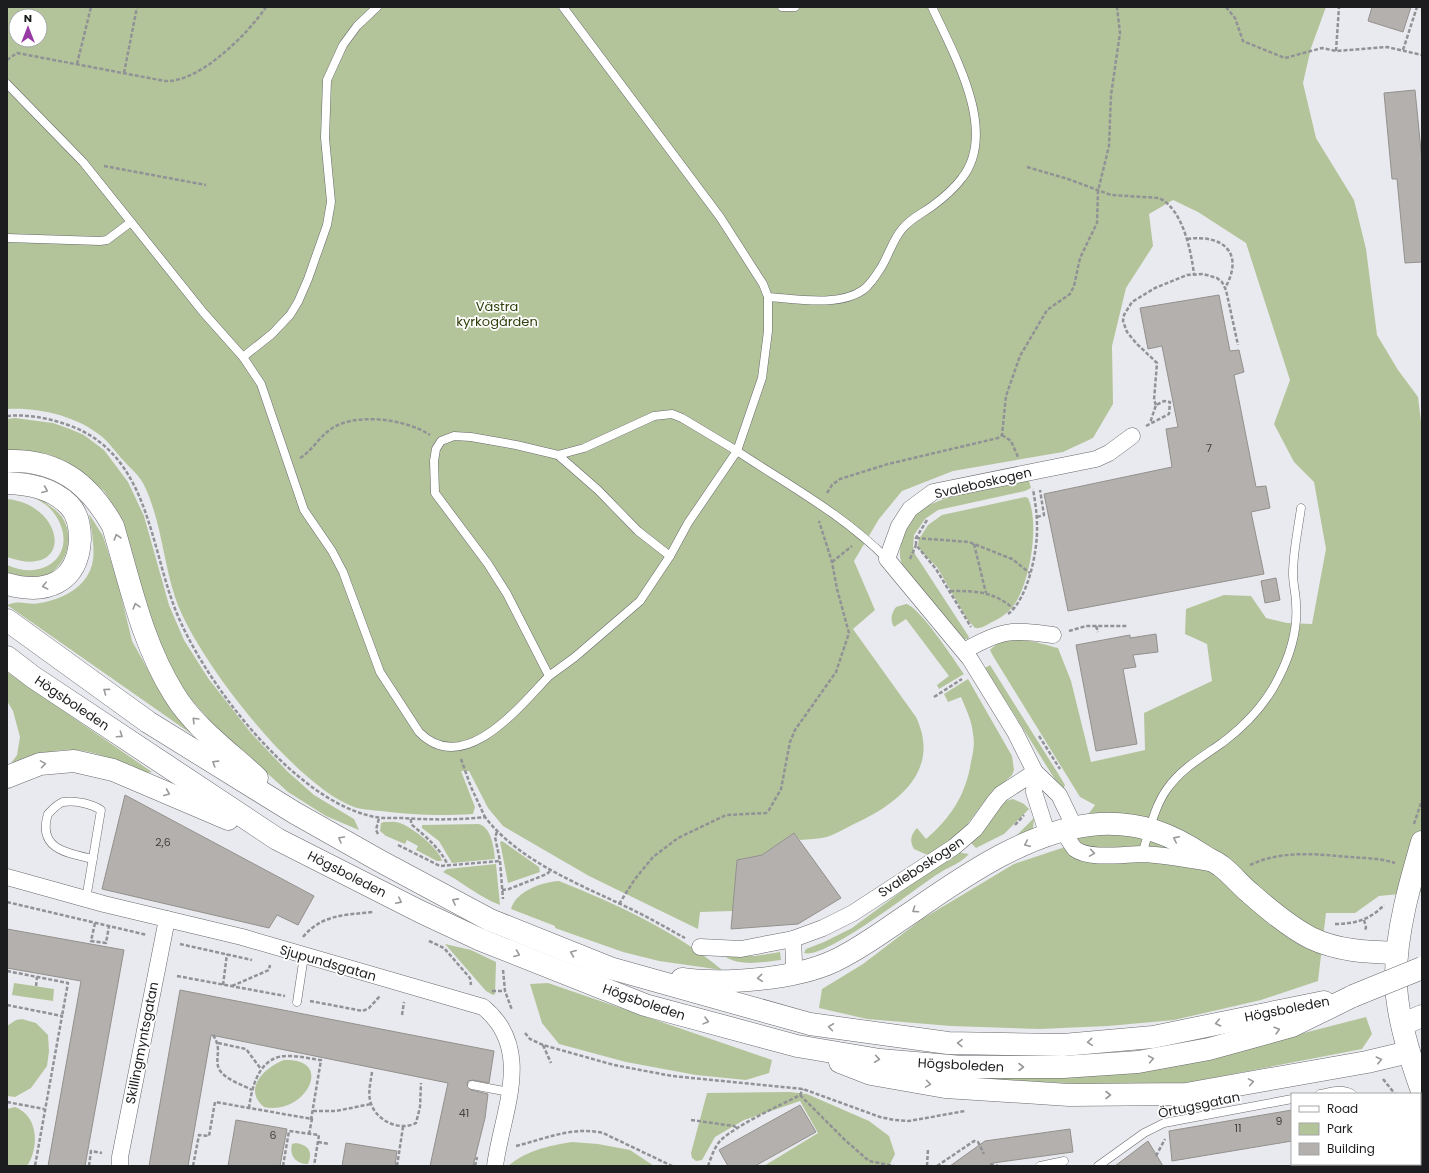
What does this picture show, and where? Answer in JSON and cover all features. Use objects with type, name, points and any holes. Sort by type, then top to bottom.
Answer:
[{"type":"main road","points":[[7,461],[34,462],[53,466],[74,478],[106,512],[113,526],[144,632],[174,694],[191,716],[295,813]]},
{"type":"main road","points":[[7,483],[44,488],[59,497],[70,506],[76,514],[80,532],[77,560],[70,573],[64,579],[43,588],[25,588],[7,584]]},
{"type":"main road","name":"Högsboleden","points":[[7,620],[148,722],[295,813],[490,920],[610,968],[810,1024],[948,1043],[1063,1045],[1153,1036],[1353,996]]},
{"type":"main road","name":"Högsboleden","points":[[7,658],[277,839],[421,912],[481,940],[645,1005],[798,1046],[880,1060],[962,1067],[1063,1068],[1138,1062],[1209,1049],[1292,1026],[1353,996],[1422,968]]},
{"type":"main road","points":[[7,777],[40,764],[74,761],[113,770],[277,839]]},
{"type":"main road","points":[[610,968],[697,981],[748,979],[792,974],[832,962],[851,953],[998,857],[1034,840],[1062,832],[1112,823],[1150,829],[1180,840],[1222,866],[1250,894],[1285,921],[1311,938],[1337,947],[1358,951],[1396,953]]},
{"type":"main road","points":[[1417,836],[1396,953],[1396,978],[1412,1020],[1409,1052],[1422,1091]]},
{"type":"main road","points":[[798,1046],[870,1074],[945,1087],[1069,1095],[1186,1094],[1367,1062],[1409,1052]]},
{"type":"street","name":"Svaleboskogen","points":[[887,559],[899,526],[910,509],[933,492],[1096,459],[1109,453],[1132,436]]},
{"type":"street","points":[[887,559],[964,651],[1014,732],[1035,772],[1059,795],[1062,832]]},
{"type":"street","points":[[964,651],[995,634],[1006,632],[1030,631],[1053,635]]},
{"type":"street","name":"Svaleboskogen","points":[[700,947],[741,949],[793,939],[823,928],[853,913],[954,848],[975,829],[995,801],[1035,772]]},
{"type":"street","points":[[1035,772],[1034,792],[1038,805],[1076,849],[1090,854],[1142,854],[1185,858],[1222,866]]},
{"type":"street","name":"Sjupundsgatan","points":[[7,877],[86,899],[242,937],[483,1007],[496,1017],[510,1043],[512,1075],[495,1166]]},
{"type":"street","name":"Skillingmyntsgatan","points":[[120,1166],[167,919]]},
{"type":"street","points":[[792,974],[794,962],[793,939]]},
{"type":"lane","points":[[242,357],[272,334],[290,315],[298,302],[308,279],[327,225],[331,202],[325,138],[327,80],[343,45],[357,26],[377,7]]},
{"type":"lane","points":[[7,84],[83,162],[203,312],[242,357],[261,384],[304,510],[332,551],[343,572],[380,672],[412,724],[424,738],[447,747],[459,747],[470,745],[484,738],[509,717],[549,676],[575,657],[640,601],[670,556],[688,523],[737,451],[762,378],[768,331],[768,297],[764,284],[720,217],[563,7]]},
{"type":"lane","points":[[782,7],[795,7]]},
{"type":"lane","points":[[768,297],[839,300],[864,289],[882,265],[901,230],[950,190],[962,178],[968,168],[975,149],[973,114],[959,66],[932,7]]},
{"type":"lane","points":[[7,238],[100,241],[107,240],[131,222]]},
{"type":"lane","points":[[558,455],[584,448],[654,416],[668,414],[682,418],[737,451],[819,504],[864,537],[887,559]]},
{"type":"lane","points":[[549,676],[507,594],[488,564],[435,493],[434,460],[436,448],[441,441],[454,436],[471,437],[516,445],[558,455],[598,490],[638,531],[670,556]]},
{"type":"lane","points":[[1142,854],[1162,797],[1178,776],[1251,718],[1267,698],[1279,678],[1289,653],[1295,631],[1297,606],[1293,572],[1301,508]]},
{"type":"lane","points":[[86,899],[102,810],[96,806],[74,802],[62,802],[48,814],[45,831],[49,842],[57,848],[71,854],[93,858]]},
{"type":"lane","points":[[297,1000],[304,956]]},
{"type":"lane","points":[[472,1085],[509,1092]]},
{"type":"lane","points":[[1327,1093],[1341,1091],[1348,1093]]},
{"type":"lane","name":"Örtugsgatan","points":[[1098,1166],[1144,1132],[1164,1123],[1291,1099]]},
{"type":"lane","points":[[1040,1166],[1064,1160]]},
{"type":"path","points":[[77,64],[92,7]]},
{"type":"path","points":[[124,73],[137,7]]},
{"type":"path","points":[[7,60],[18,53],[165,81],[176,81],[206,66],[234,45],[253,26],[266,7]]},
{"type":"path","points":[[619,904],[635,879],[653,857],[678,838],[726,815],[766,813],[776,800],[781,789],[790,742],[795,730],[836,672],[849,633],[837,589],[832,562],[820,526],[819,504],[832,485],[840,479],[888,464],[998,438],[1002,434],[1008,389],[1023,351],[1047,310],[1070,294],[1074,286],[1080,258],[1097,223],[1098,191],[1109,146],[1111,95],[1120,33],[1117,7]]},
{"type":"path","points":[[1226,7],[1235,18],[1243,41],[1285,58],[1322,48],[1336,51],[1374,47],[1403,50],[1422,55]]},
{"type":"path","points":[[1336,51],[1339,7]]},
{"type":"path","points":[[1403,50],[1417,7]]},
{"type":"path","points":[[83,162],[206,185]]},
{"type":"path","points":[[1027,167],[1038,172],[1090,186],[1098,191],[1111,195],[1159,198],[1163,200],[1174,212],[1190,246],[1194,274]]},
{"type":"path","points":[[1187,239],[1212,239],[1220,242],[1227,248],[1232,258],[1233,272],[1225,288]]},
{"type":"path","points":[[1156,405],[1160,402],[1168,401],[1170,402],[1171,411],[1166,416],[1150,423],[1156,405],[1154,400],[1157,363],[1127,332],[1123,321],[1124,315],[1132,302],[1140,296],[1180,276],[1194,274],[1217,278],[1222,282],[1225,288],[1238,345]]},
{"type":"path","points":[[7,416],[23,414],[56,420],[82,430],[99,440],[111,452],[130,478],[141,498],[148,517],[171,598],[182,626],[206,670],[236,709],[271,750],[320,794],[351,809],[379,818],[466,819],[485,817]]},
{"type":"path","points":[[302,457],[332,427],[358,420],[383,420],[402,424],[423,430],[441,441]]},
{"type":"path","points":[[1002,434],[1009,438],[1014,446],[1020,474]]},
{"type":"path","points":[[1005,616],[1014,609],[1022,595],[1030,574],[1036,537],[1037,516],[1034,490]]},
{"type":"path","points":[[1037,516],[1044,515],[1040,490]]},
{"type":"path","points":[[1026,492],[1044,490]]},
{"type":"path","points":[[908,564],[916,545],[916,538],[929,518]]},
{"type":"path","points":[[832,562],[864,537]]},
{"type":"path","points":[[916,538],[969,542],[1012,560],[1030,574]]},
{"type":"path","points":[[974,544],[986,593]]},
{"type":"path","points":[[916,545],[936,569],[980,642]]},
{"type":"path","points":[[950,591],[986,593],[1000,598],[1014,609]]},
{"type":"path","points":[[1086,626],[1127,626]]},
{"type":"path","points":[[1096,626],[1098,632]]},
{"type":"path","points":[[934,697],[977,670]]},
{"type":"path","points":[[459,747],[471,787],[485,817],[497,832],[551,870],[700,947]]},
{"type":"path","points":[[1417,836],[1422,800]]},
{"type":"path","points":[[1010,830],[1030,809],[1038,805]]},
{"type":"path","points":[[378,836],[376,830],[379,818]]},
{"type":"path","points":[[411,819],[411,824],[434,843],[443,854],[448,865]]},
{"type":"path","points":[[497,832],[495,837],[500,861],[503,899]]},
{"type":"path","points":[[392,842],[440,866],[500,861]]},
{"type":"path","points":[[1244,868],[1273,857],[1307,854],[1374,858],[1400,864]]},
{"type":"path","points":[[502,890],[509,889],[547,874],[551,870]]},
{"type":"path","points":[[1330,924],[1350,924],[1364,920],[1378,912],[1386,902]]},
{"type":"path","points":[[302,939],[309,930],[331,917],[373,912]]},
{"type":"path","points":[[94,923],[91,940],[106,944],[109,926]]},
{"type":"path","points":[[425,939],[444,948],[470,978],[471,986]]},
{"type":"path","points":[[223,985],[227,954]]},
{"type":"path","points":[[231,986],[264,973],[269,970],[270,965]]},
{"type":"path","points":[[504,966],[505,991],[514,1016]]},
{"type":"path","points":[[7,971],[68,982],[44,1109],[35,1166]]},
{"type":"path","points":[[177,976],[297,1000],[363,1011],[378,999]]},
{"type":"path","points":[[36,986],[37,977]]},
{"type":"path","points":[[7,1005],[62,1016]]},
{"type":"path","points":[[402,1015],[403,1010]]},
{"type":"path","points":[[212,1035],[218,1043],[219,1069],[225,1075],[252,1090]]},
{"type":"path","points":[[218,1043],[246,1049],[261,1069]]},
{"type":"path","points":[[543,1045],[552,1063]]},
{"type":"path","points":[[249,1108],[252,1090],[261,1069],[275,1059],[289,1055],[321,1060],[310,1134]]},
{"type":"path","points":[[372,1072],[369,1098],[371,1104],[383,1120],[403,1127],[408,1127],[416,1123],[420,1107],[421,1083]]},
{"type":"path","points":[[708,1166],[715,1148],[720,1141],[738,1129],[800,1095],[803,1089]]},
{"type":"path","points":[[800,1095],[845,1140],[869,1160],[894,1166]]},
{"type":"path","points":[[7,1102],[44,1109]]},
{"type":"path","points":[[193,1166],[200,1135],[208,1136],[215,1102],[312,1119],[311,1121]]},
{"type":"path","points":[[313,1111],[336,1111],[371,1104]]},
{"type":"path","points":[[692,1120],[734,1126],[738,1129]]},
{"type":"path","points":[[397,1166],[403,1127]]},
{"type":"path","points":[[283,1166],[289,1131],[319,1136],[314,1166]]},
{"type":"path","points":[[497,1150],[524,1144],[551,1135],[591,1131],[603,1133],[672,1166]]},
{"type":"path","points":[[1156,1156],[1166,1136]]},
{"type":"path","points":[[937,1166],[974,1141],[978,1142],[984,1154]]},
{"type":"path","points":[[318,1142],[329,1144]]},
{"type":"path","points":[[927,1166],[928,1150]]},
{"type":"path","points":[[89,1166],[91,1151]]},
{"type":"path","points":[[990,1164],[998,1166]]},
{"type":"green space","name":"Västra kyrkogården","points":[[7,7],[1326,7],[1311,48],[1303,83],[1316,138],[1354,200],[1366,249],[1377,335],[1398,370],[1418,397],[1422,430],[1422,892],[1379,896],[1355,913],[1326,913],[1318,981],[1261,1000],[1174,1020],[1108,1026],[1039,1029],[951,1026],[867,1019],[819,1008],[822,989],[863,964],[922,919],[1014,864],[1065,847],[1095,805],[1080,797],[993,656],[990,650],[997,644],[1005,641],[1023,640],[1058,648],[1071,681],[1091,762],[1145,750],[1144,713],[1212,681],[1207,644],[1185,634],[1186,609],[1224,595],[1251,596],[1266,618],[1287,623],[1312,624],[1326,549],[1314,482],[1294,462],[1274,424],[1290,380],[1246,243],[1198,212],[1173,200],[1149,214],[1153,246],[1126,288],[1112,346],[1113,404],[1093,438],[1063,452],[953,471],[902,491],[879,519],[854,561],[875,610],[853,629],[916,717],[923,737],[923,754],[919,770],[910,784],[898,797],[884,807],[868,817],[830,836],[800,840],[794,833],[762,855],[737,860],[733,911],[700,912],[698,929],[589,876],[503,826],[488,808],[469,771],[461,771],[475,807],[473,814],[427,815],[364,809],[354,807],[330,794],[304,774],[276,747],[224,684],[203,652],[186,622],[175,597],[150,498],[137,475],[104,439],[81,423],[44,411],[7,409]]},
{"type":"green space","points":[[15,418],[53,423],[70,429],[84,435],[104,450],[128,482],[144,516],[169,605],[184,640],[208,678],[251,733],[287,771],[314,795],[354,819],[359,830],[326,816],[288,792],[215,726],[180,687],[149,621],[125,531],[116,509],[104,491],[85,474],[51,455],[27,451],[7,450],[7,419]]},
{"type":"green space","points":[[1029,481],[1031,488],[1025,491],[938,510],[925,519],[914,535],[913,547],[915,554],[969,637],[968,639],[962,639],[904,569],[900,552],[905,532],[916,514],[931,504],[943,499],[1005,484]]},
{"type":"green space","points":[[35,496],[53,508],[62,517],[66,524],[69,539],[66,554],[58,567],[42,577],[30,578],[7,573],[7,565],[22,570],[36,570],[47,566],[56,559],[62,550],[64,538],[61,525],[53,512],[44,503],[33,497]]},
{"type":"green space","points":[[1025,497],[1028,498],[1032,509],[1033,537],[1032,553],[1025,583],[1014,605],[1007,613],[984,626],[975,628],[967,619],[937,567],[921,551],[918,545],[919,539],[928,525],[942,515]]},
{"type":"green space","points":[[7,499],[27,504],[42,514],[51,526],[55,539],[52,551],[44,559],[29,562],[7,557]]},
{"type":"green space","points":[[89,514],[103,536],[118,583],[132,641],[161,693],[193,735],[7,605],[12,603],[36,604],[49,601],[74,590],[81,584],[91,569],[93,560],[93,543]]},
{"type":"green space","points":[[906,604],[912,607],[928,624],[964,674],[939,689],[937,685],[949,676],[906,619],[894,627],[892,622],[892,615],[896,607]]},
{"type":"green space","points":[[990,665],[1065,785],[1063,789],[1061,789],[985,668]]},
{"type":"green space","points":[[7,672],[152,772],[147,773],[137,771],[100,755],[86,751],[73,750],[60,750],[47,753],[21,762],[7,769],[17,755],[20,737],[13,711],[7,701]]},
{"type":"green space","points":[[968,679],[1012,756],[1014,770],[1012,775],[987,798],[960,834],[930,854],[925,854],[914,849],[912,846],[911,838],[913,833],[917,828],[926,839],[943,823],[956,805],[969,774],[974,745],[970,720],[961,697],[948,702],[944,694]]},
{"type":"green space","points":[[1013,799],[1024,804],[1029,809],[1004,834],[976,848],[971,843],[1002,802]]},
{"type":"green space","points":[[1034,818],[1033,829],[1020,839],[1010,842]]},
{"type":"green space","points":[[398,822],[411,829],[431,845],[442,861],[437,861],[416,850],[418,846],[407,840],[405,844],[386,836],[380,831],[381,823]]},
{"type":"green space","points":[[478,824],[489,833],[493,843],[495,859],[452,863],[439,841],[422,828],[422,825]]},
{"type":"green space","points":[[502,841],[539,867],[540,872],[508,883],[500,842]]},
{"type":"green space","points":[[955,852],[969,854],[963,860],[941,872],[851,934],[815,952],[804,953],[806,949],[852,928]]},
{"type":"green space","points":[[496,864],[500,905],[484,898],[443,872],[447,869]]},
{"type":"green space","points":[[559,881],[623,909],[666,931],[705,956],[722,970],[659,961],[623,952],[555,928],[555,926],[511,909],[518,897],[524,892],[545,883]]},
{"type":"green space","points":[[445,944],[471,950],[496,962],[495,994],[493,995],[486,991]]},
{"type":"green space","points":[[780,952],[781,960],[759,963],[737,962],[724,956],[755,956]]},
{"type":"green space","points":[[14,983],[54,989],[53,1001],[12,995]]},
{"type":"green space","points":[[548,983],[772,1060],[769,1073],[746,1080],[696,1075],[626,1062],[559,1044],[542,1023],[530,984]]},
{"type":"green space","points":[[1366,1017],[1372,1034],[1362,1049],[1186,1083],[1086,1084],[952,1078],[1250,1047]]},
{"type":"green space","points":[[22,1019],[36,1023],[48,1035],[49,1051],[47,1066],[31,1088],[15,1097],[7,1096],[7,1026],[16,1020]]},
{"type":"green space","points":[[284,1060],[300,1062],[309,1068],[311,1076],[309,1086],[302,1096],[292,1103],[279,1107],[264,1107],[258,1100],[255,1093],[256,1086],[264,1073],[277,1063]]},
{"type":"green space","points":[[790,1092],[807,1094],[869,1121],[889,1136],[895,1154],[889,1166],[764,1166],[818,1133],[800,1101],[744,1120],[715,1137],[702,1160],[696,1161],[692,1158],[691,1153],[707,1093]]},
{"type":"green space","points":[[15,1107],[23,1111],[29,1117],[33,1125],[35,1142],[34,1150],[27,1166],[7,1166],[7,1109]]},
{"type":"green space","points":[[572,1142],[598,1144],[630,1150],[654,1166],[508,1166],[530,1152]]},
{"type":"green space","points":[[296,1143],[304,1145],[309,1150],[310,1156],[308,1164],[300,1163],[294,1158],[291,1148],[292,1144]]},
{"type":"green space","points":[[1421,1144],[1422,1166],[1403,1166],[1421,1165]]},
{"type":"building","points":[[1372,7],[1411,7],[1403,32],[1368,21]]},
{"type":"building","points":[[1415,90],[1422,161],[1422,262],[1405,263],[1397,179],[1392,179],[1384,93]]},
{"type":"building","points":[[1219,295],[1230,351],[1239,350],[1244,372],[1234,375],[1256,487],[1266,486],[1270,508],[1251,512],[1264,574],[1068,611],[1044,494],[1172,467],[1166,429],[1178,427],[1162,346],[1148,349],[1140,308]]},
{"type":"building","points":[[1276,578],[1280,600],[1265,603],[1261,581]]},
{"type":"building","points":[[1156,634],[1158,652],[1133,655],[1136,667],[1123,669],[1137,744],[1096,751],[1076,645],[1130,635],[1130,638]]},
{"type":"building","points":[[125,795],[314,896],[298,925],[277,915],[269,928],[102,889]]},
{"type":"building","points":[[794,833],[841,898],[798,924],[731,929],[737,860],[762,855]]},
{"type":"building","points":[[7,929],[124,950],[85,1166],[48,1166],[81,981],[7,968]]},
{"type":"building","points":[[180,990],[494,1051],[489,1083],[473,1080],[468,1081],[467,1084],[471,1090],[488,1094],[485,1118],[473,1166],[430,1166],[448,1083],[211,1035],[188,1166],[149,1166]]},
{"type":"building","points":[[800,1105],[816,1132],[755,1166],[728,1166],[719,1150]]},
{"type":"building","points":[[1291,1110],[1291,1141],[1172,1161],[1169,1131]]},
{"type":"building","points":[[236,1120],[287,1129],[280,1166],[228,1166]]},
{"type":"building","points":[[1070,1129],[1073,1152],[993,1163],[988,1166],[950,1166],[985,1141]]},
{"type":"building","points":[[1148,1141],[1163,1166],[1115,1166]]},
{"type":"building","points":[[346,1143],[397,1151],[395,1166],[342,1166]]}]
